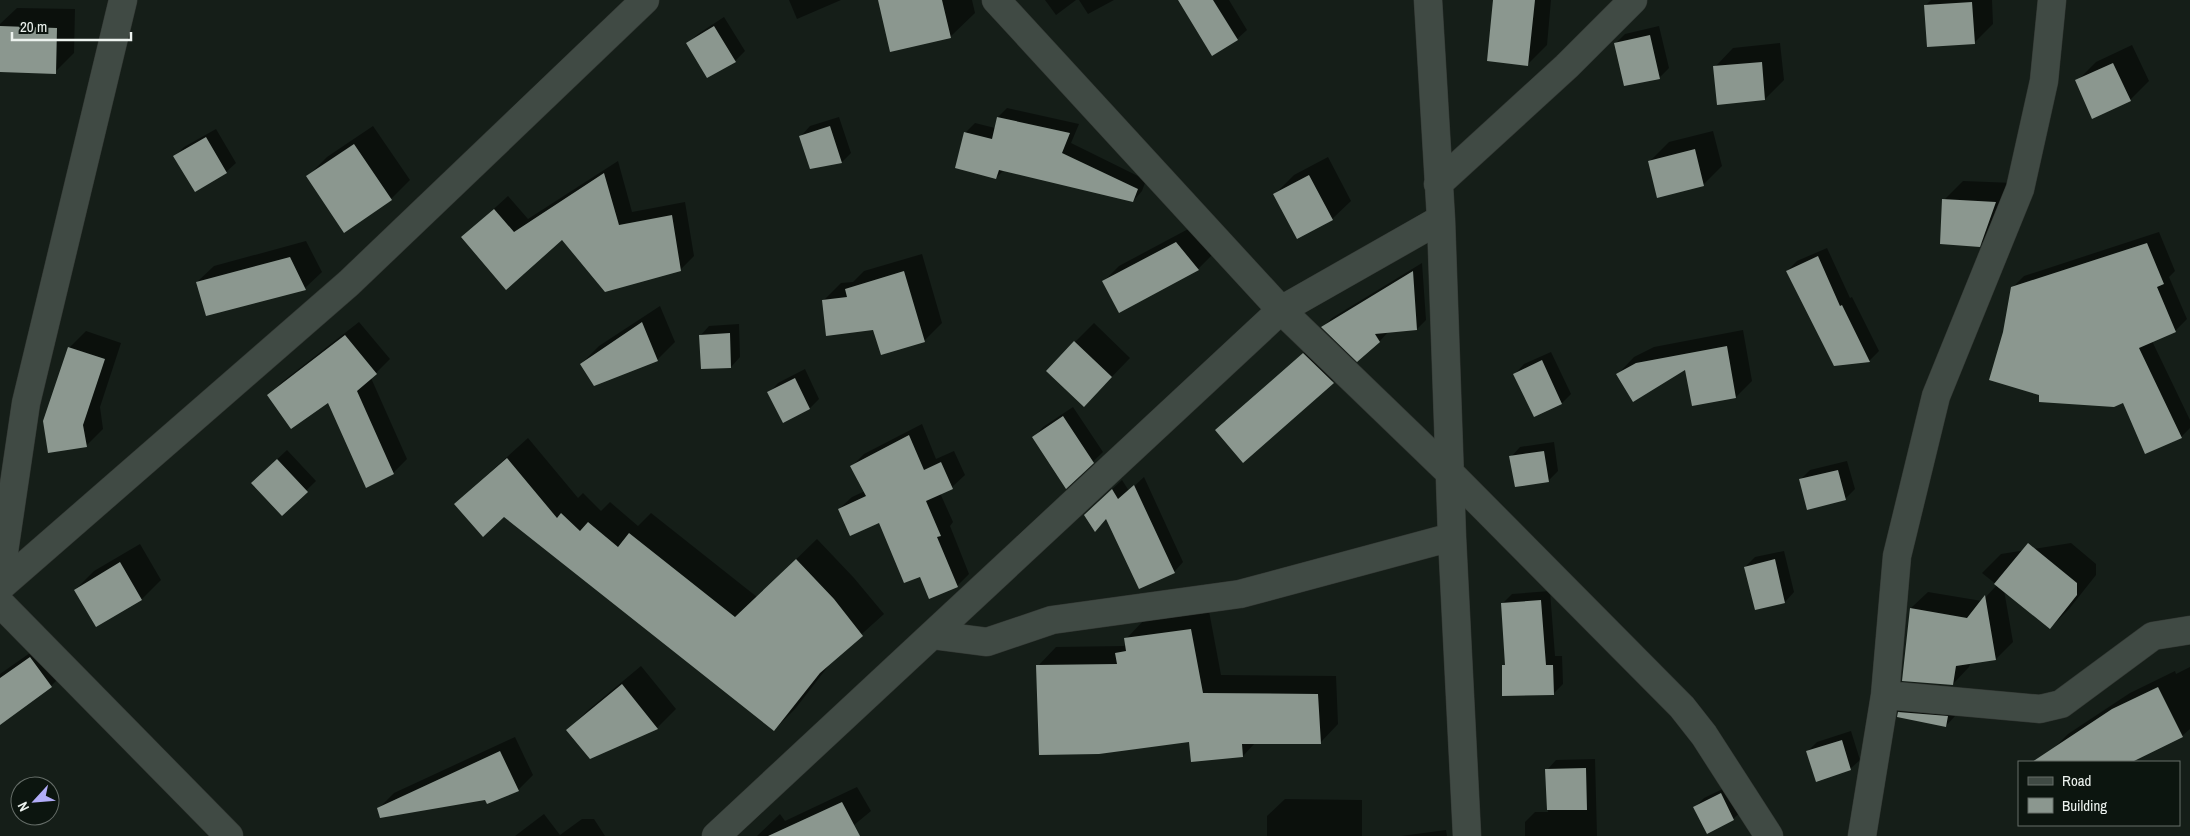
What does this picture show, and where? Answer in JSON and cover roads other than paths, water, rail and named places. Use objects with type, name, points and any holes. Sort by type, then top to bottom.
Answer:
[{"type":"street","points":[[0,579],[26,404],[123,0]]},
{"type":"street","points":[[0,587],[349,283],[644,0]]},
{"type":"street","points":[[996,0],[1281,310],[1452,475],[1682,707],[1704,735],[1769,836]]},
{"type":"street","points":[[1428,0],[1441,219],[1452,475],[1452,538],[1467,836]]},
{"type":"street","points":[[1438,184],[1568,66],[1633,0]]},
{"type":"street","points":[[1862,836],[1885,695],[1899,547],[1936,396],[2020,189],[2044,81],[2052,0]]},
{"type":"street","points":[[716,836],[1281,310],[1441,219]]},
{"type":"street","points":[[933,635],[987,642],[1052,620],[1240,594],[1452,538]]},
{"type":"street","points":[[0,604],[229,836]]},
{"type":"street","points":[[1885,695],[2040,709],[2061,704],[2153,636],[2190,630]]}]
